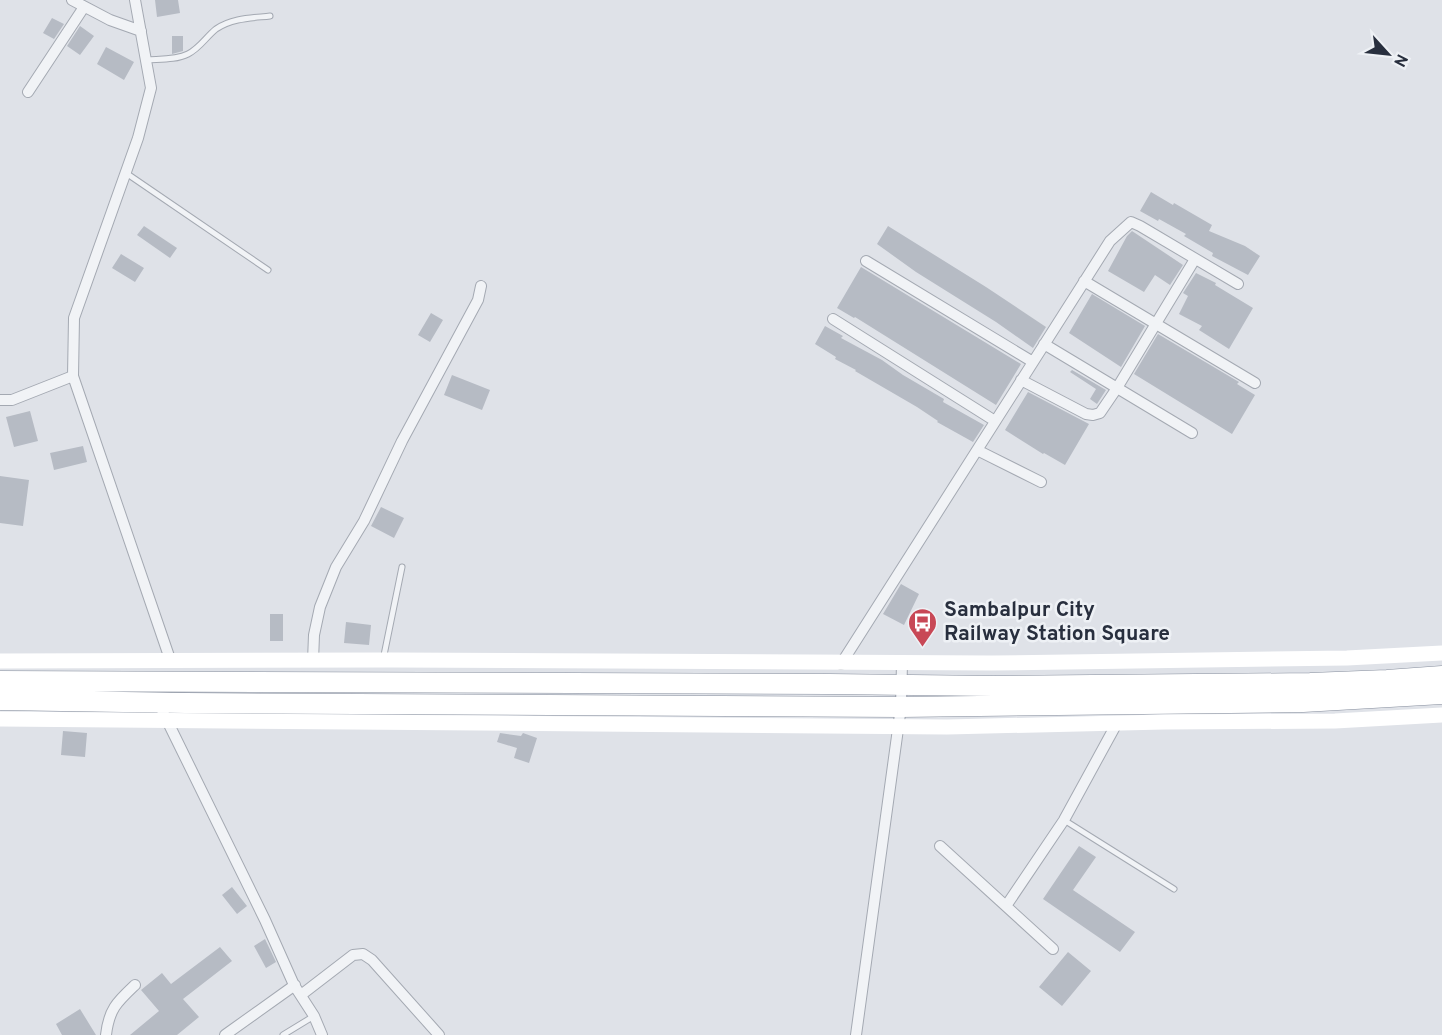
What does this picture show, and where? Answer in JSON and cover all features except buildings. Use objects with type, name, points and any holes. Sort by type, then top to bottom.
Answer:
[{"type":"highway","points":[[0,681],[1016,686],[1310,683],[1442,676]]},
{"type":"highway","points":[[0,700],[900,706],[1303,702],[1442,694]]},
{"type":"main road","points":[[0,661],[383,660],[841,664],[1183,662],[1442,653]]},
{"type":"main road","points":[[0,719],[898,726],[1335,721],[1442,715]]},
{"type":"street","points":[[72,0],[141,31]]},
{"type":"street","points":[[135,0],[151,88],[138,138],[74,318],[73,376],[171,662]]},
{"type":"street","points":[[28,92],[84,7]]},
{"type":"street","points":[[841,664],[1110,241],[1131,222],[1238,285]]},
{"type":"street","points":[[1021,380],[1086,414],[1100,413],[1195,259]]},
{"type":"street","points":[[866,261],[1033,362]]},
{"type":"street","points":[[1084,281],[1255,383]]},
{"type":"street","points":[[313,661],[314,635],[320,607],[336,567],[364,521],[402,441],[478,300],[481,286]]},
{"type":"street","points":[[833,319],[995,421]]},
{"type":"street","points":[[1044,344],[1192,432]]},
{"type":"street","points":[[0,400],[12,400],[73,376]]},
{"type":"street","points":[[977,450],[1041,482]]},
{"type":"street","points":[[856,1035],[898,726],[902,663]]},
{"type":"street","points":[[158,702],[322,1035]]},
{"type":"street","points":[[1006,906],[1064,820],[1117,723]]},
{"type":"street","points":[[940,846],[1053,949]]},
{"type":"street","points":[[225,1035],[353,955],[363,954],[372,960],[439,1035]]},
{"type":"street","points":[[106,1035],[108,1020],[115,1005],[135,985]]},
{"type":"lane","points":[[146,60],[189,54],[216,30],[229,22],[270,16]]},
{"type":"lane","points":[[126,173],[268,270]]},
{"type":"lane","points":[[383,660],[402,567]]},
{"type":"lane","points":[[1064,820],[1174,889]]},
{"type":"lane","points":[[283,1035],[314,1016]]},
{"type":"place","name":"Sambalpur City Railway Station Square","points":[[923,648]]}]
